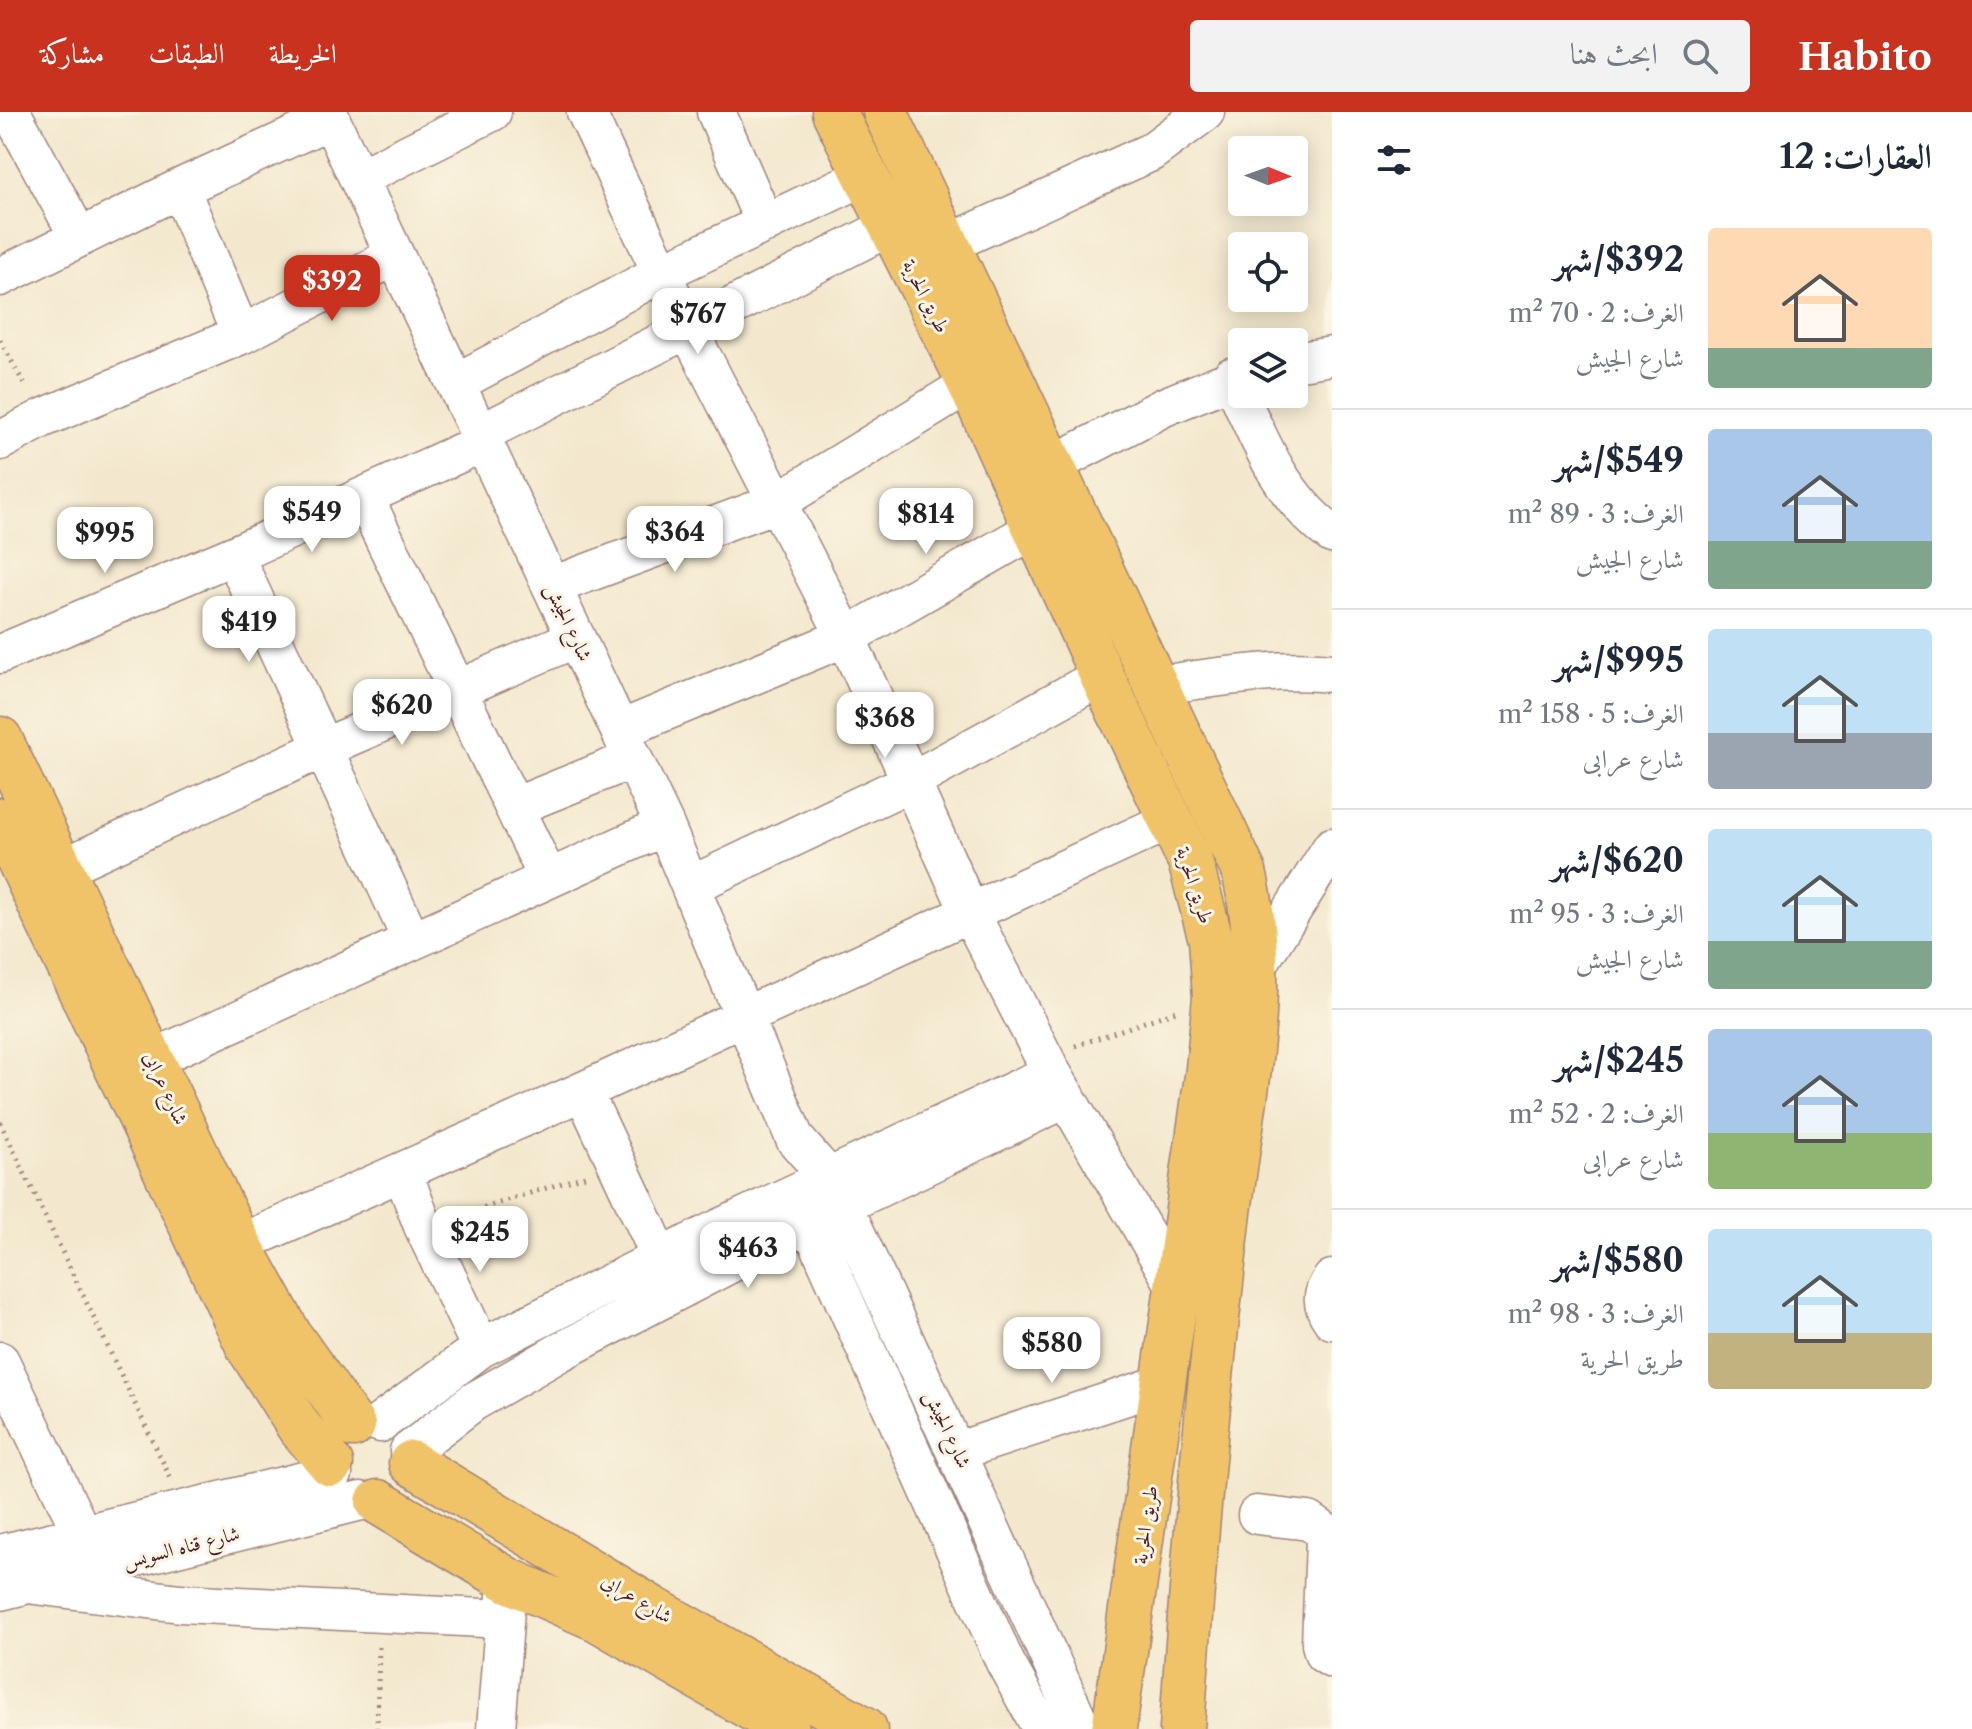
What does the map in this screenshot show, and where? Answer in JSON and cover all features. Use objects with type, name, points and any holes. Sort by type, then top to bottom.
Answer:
[{"type":"main road","name":"طريق الحرية","points":[[834,112],[970,384],[1102,676],[1190,861],[1204,904],[1211,940],[1215,997],[1179,1292],[1114,1729]]},
{"type":"main road","name":"طريق الحرية","points":[[885,112],[1244,872],[1255,922],[1257,966],[1192,1581],[1182,1729]]},
{"type":"main road","name":"شارع عرابى","points":[[0,739],[239,1244],[290,1336],[388,1440],[655,1610],[865,1729]]},
{"type":"main road","name":"شارع عرابى","points":[[0,820],[249,1348],[299,1427],[351,1485],[506,1599],[597,1619],[787,1729]]},
{"type":"main road","points":[[339,1437],[388,1440],[401,1488],[351,1485],[339,1437]]},
{"type":"street","points":[[11,112],[79,237]]},
{"type":"street","points":[[359,178],[492,112]]},
{"type":"street","points":[[586,112],[687,327],[846,637],[970,913],[1054,1076],[1179,1292]]},
{"type":"street","points":[[716,112],[765,224]]},
{"type":"street","points":[[946,245],[1151,152],[1205,112]]},
{"type":"street","points":[[0,277],[329,116]]},
{"type":"street","name":"شارع الجيش","points":[[329,116],[665,826],[795,1139],[1005,1662],[1042,1729]]},
{"type":"street","points":[[456,383],[661,273],[865,176]]},
{"type":"street","points":[[180,188],[241,335]]},
{"type":"street","points":[[0,654],[364,497],[480,439],[687,327],[891,226]]},
{"type":"street","points":[[0,441],[43,418],[241,335],[395,256]]},
{"type":"street","points":[[1308,360],[1332,356]]},
{"type":"street","points":[[1052,465],[1228,380]]},
{"type":"street","points":[[552,586],[776,503],[970,384]]},
{"type":"street","points":[[1249,408],[1272,467],[1305,509],[1332,534]]},
{"type":"street","points":[[364,497],[548,878]]},
{"type":"street","points":[[514,807],[627,745],[846,637],[1036,528]]},
{"type":"street","points":[[234,555],[412,941]]},
{"type":"street","points":[[60,869],[321,749],[576,638]]},
{"type":"street","points":[[1157,685],[1265,673],[1332,673]]},
{"type":"street","points":[[690,886],[910,782],[1102,676]]},
{"type":"street","points":[[239,1244],[403,1173],[1171,820]]},
{"type":"street","points":[[152,1059],[665,826]]},
{"type":"street","points":[[1257,966],[1332,847]]},
{"type":"street","points":[[388,1440],[473,1402],[820,1201],[1054,1076]]},
{"type":"street","points":[[583,1091],[661,1258]]},
{"type":"street","points":[[403,1173],[423,1226],[481,1348]]},
{"type":"street","points":[[388,1440],[481,1348],[661,1258],[820,1201]]},
{"type":"street","name":"شارع الجيش","points":[[820,1201],[958,1451],[1082,1729]]},
{"type":"street","points":[[1332,1279],[1323,1294],[1323,1304],[1332,1320]]},
{"type":"street","points":[[0,1361],[82,1534]]},
{"type":"street","points":[[958,1451],[1166,1383]]},
{"type":"street","name":"شارع قناه السويس","points":[[0,1554],[185,1509],[351,1485]]},
{"type":"street","name":"شارع قناه السويس","points":[[18,1588],[351,1485]]},
{"type":"street","points":[[1257,1515],[1314,1522],[1328,1532],[1321,1644],[1324,1654],[1332,1659]]},
{"type":"street","points":[[18,1588],[180,1603],[380,1614],[506,1599],[496,1729]]},
{"type":"path","points":[[0,340],[43,418]]},
{"type":"path","points":[[1054,1076],[1215,997]]},
{"type":"path","points":[[0,1122],[185,1509]]},
{"type":"path","points":[[423,1226],[620,1165]]},
{"type":"path","points":[[377,1729],[380,1614]]}]
